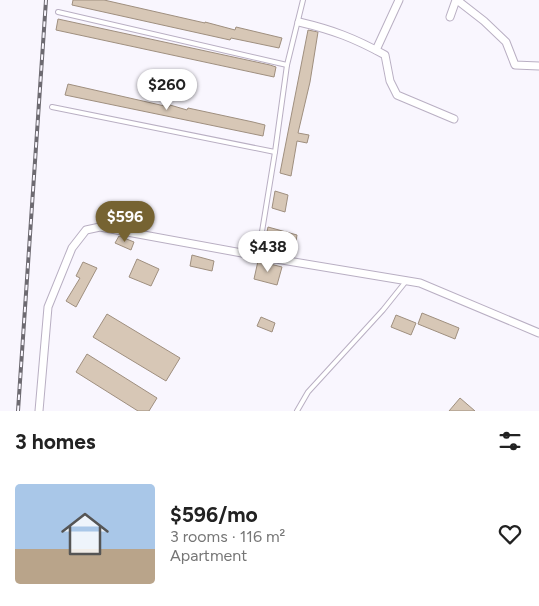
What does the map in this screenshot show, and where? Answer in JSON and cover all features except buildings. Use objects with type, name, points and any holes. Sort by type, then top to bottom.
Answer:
[{"type":"street","points":[[376,50],[399,0]]},
{"type":"street","points":[[450,17],[457,0],[484,21],[506,42],[515,65],[539,66]]},
{"type":"street","points":[[299,22],[332,30],[362,42],[385,55],[390,81],[397,95],[454,120]]},
{"type":"street","points":[[39,411],[48,307],[72,248],[86,230],[100,227],[420,283],[539,333]]},
{"type":"lane","points":[[258,256],[288,65],[303,0]]},
{"type":"lane","points":[[58,12],[288,65]]},
{"type":"lane","points":[[52,107],[275,152]]},
{"type":"lane","points":[[297,411],[308,392],[383,310],[407,280]]},
{"type":"railway","points":[[18,411],[46,0]]}]
